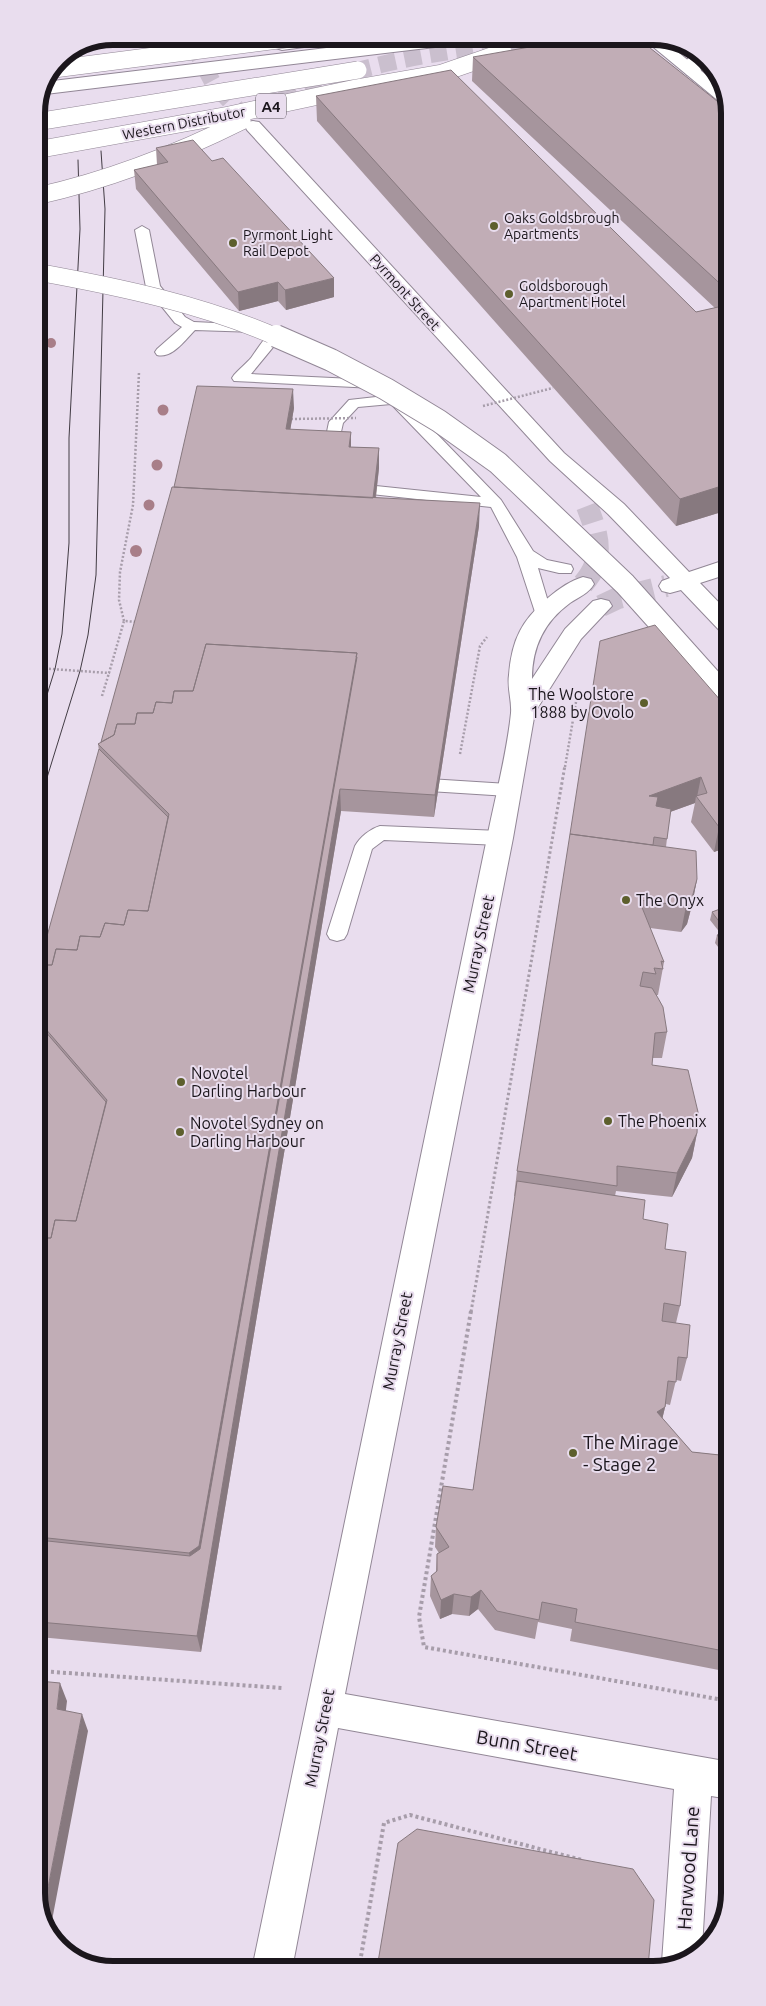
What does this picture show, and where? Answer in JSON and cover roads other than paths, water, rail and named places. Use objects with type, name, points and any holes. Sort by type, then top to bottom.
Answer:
[{"type":"main road","points":[[63,67],[238,45]]},
{"type":"main road","points":[[63,67],[282,45]]},
{"type":"main road","points":[[53,81],[192,63],[282,45]]},
{"type":"main road","points":[[660,45],[718,93]]},
{"type":"main road","name":"Western Distributor","points":[[45,148],[229,115],[356,88],[442,73],[503,52],[522,50]]},
{"type":"main road","points":[[438,58],[503,52]]},
{"type":"main road","points":[[693,72],[692,63],[695,60]]},
{"type":"main road","points":[[45,121],[372,68]]},
{"type":"main road","name":"Pyrmont Street","points":[[45,194],[92,183],[132,170],[172,156],[248,124],[557,457],[616,509],[676,584],[721,620]]},
{"type":"main road","points":[[45,274],[117,288],[208,311],[284,338],[361,374],[438,420],[492,458],[597,556],[721,691]]},
{"type":"main road","name":"Pyrmont Street","points":[[557,457],[587,506]]},
{"type":"main road","points":[[676,584],[721,568]]},
{"type":"main road","name":"Murray Street","points":[[274,1961],[438,1134],[500,838],[523,712],[520,677],[526,643],[544,615],[560,600],[583,584]]},
{"type":"main road","name":"Murray Street","points":[[523,712],[573,634],[601,606]]},
{"type":"main road","points":[[544,615],[573,634]]},
{"type":"main road","name":"Bunn Street","points":[[327,1700],[721,1779]]},
{"type":"main road","name":"Harwood Lane","points":[[682,1954],[694,1774]]},
{"type":"lane","points":[[50,87],[401,45]]},
{"type":"lane","points":[[142,230],[153,287],[180,320],[190,326],[282,332],[339,359],[394,399],[496,503],[522,548],[537,584],[544,615]]},
{"type":"lane","points":[[162,352],[171,346],[190,326]]},
{"type":"lane","points":[[282,332],[266,343],[263,351],[253,364],[239,378],[374,384]]},
{"type":"lane","points":[[331,451],[336,422],[354,403],[394,399]]},
{"type":"lane","points":[[376,491],[496,503]]},
{"type":"lane","points":[[522,548],[536,562],[550,567],[565,569]]},
{"type":"lane","points":[[399,783],[508,790]]},
{"type":"lane","points":[[337,934],[364,846],[380,833],[500,838]]},
{"type":"tunnel","points":[[193,45],[213,83],[253,126]]},
{"type":"tunnel","points":[[258,111],[318,83],[356,71],[444,52],[496,45]]},
{"type":"tunnel","points":[[583,584],[595,565],[598,546],[587,506]]},
{"type":"tunnel","points":[[601,606],[618,598],[666,586]]},
{"type":"tram line","points":[[45,784],[80,671],[88,635],[96,575],[105,209],[101,151]]},
{"type":"tram line","points":[[45,701],[55,669],[62,634],[69,543],[69,438],[80,229],[78,160]]},
{"type":"place","name":"Oaks Goldsbrough Apartments","points":[[494,226]]},
{"type":"place","name":"Pyrmont Light Rail Depot","points":[[233,243]]},
{"type":"place","name":"Goldsborough Apartment Hotel","points":[[509,294]]},
{"type":"place","name":"The Woolstore 1888 by Ovolo","points":[[644,703]]},
{"type":"place","name":"The Onyx","points":[[626,900]]},
{"type":"place","name":"Novotel Darling Harbour","points":[[181,1082]]},
{"type":"place","name":"The Phoenix","points":[[608,1121]]},
{"type":"place","name":"Novotel Sydney on Darling Harbour","points":[[180,1132]]},
{"type":"place","name":"The Mirage - Stage 2","points":[[573,1453]]}]
